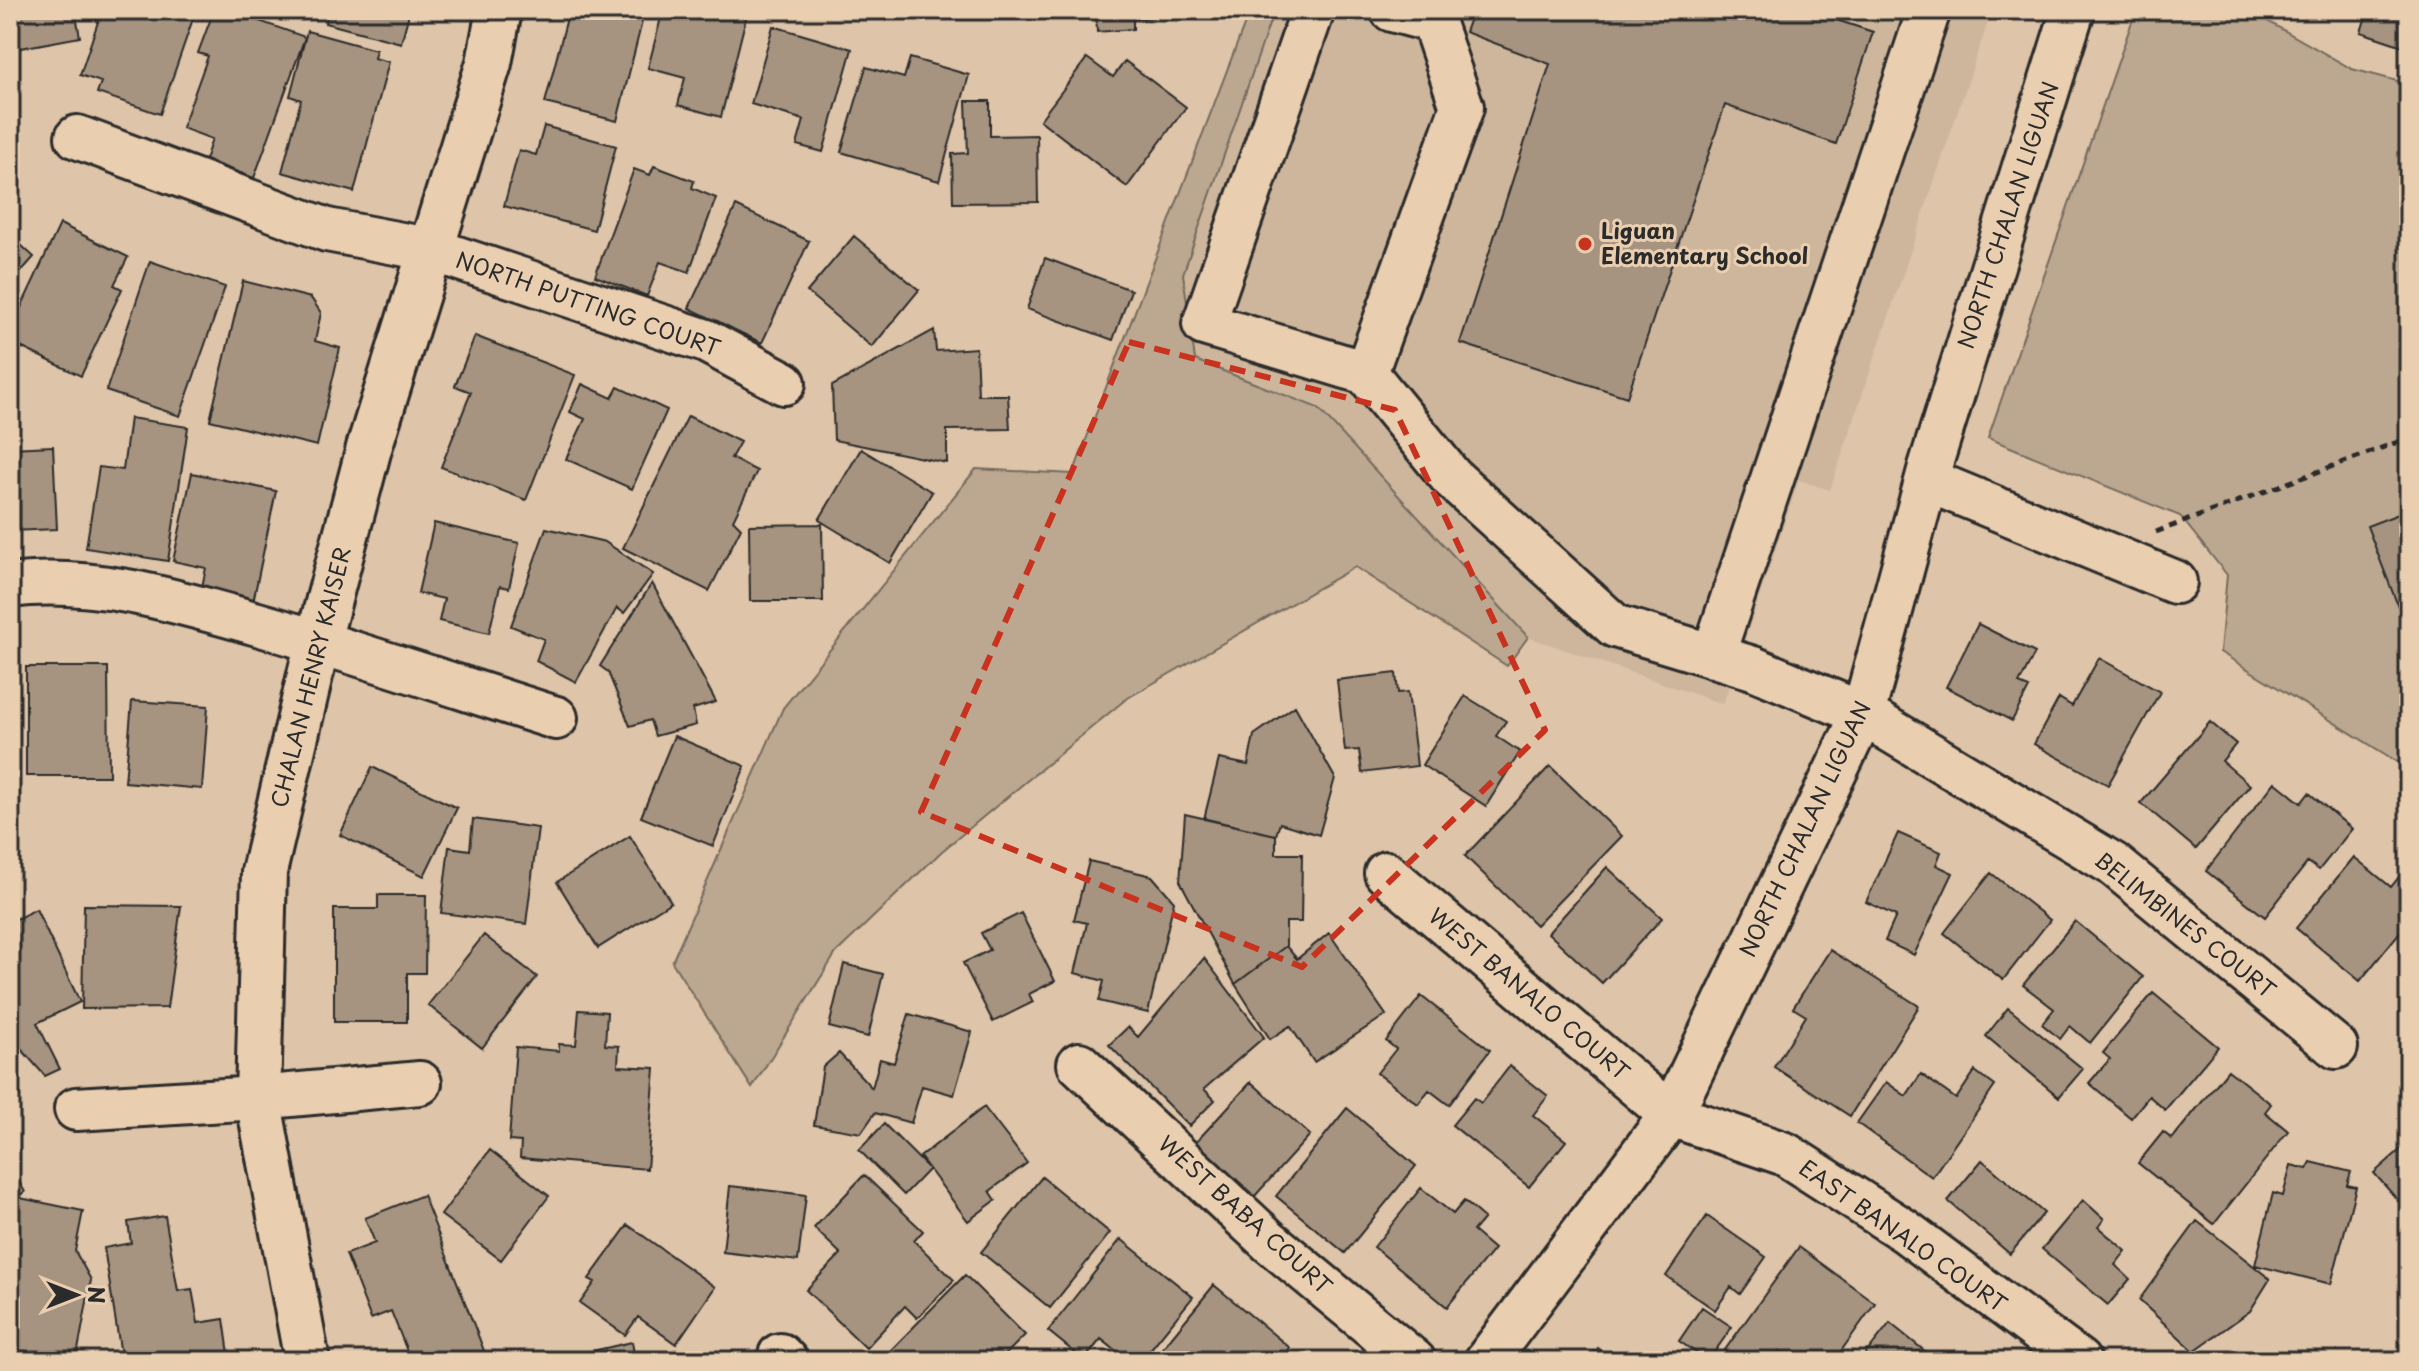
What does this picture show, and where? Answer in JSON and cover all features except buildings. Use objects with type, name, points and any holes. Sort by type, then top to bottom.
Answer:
[{"type":"street","name":"CHALAN HENRY KAISER","points":[[307,1361],[258,1098],[264,872],[318,641],[369,448],[489,63],[499,10]]},
{"type":"street","points":[[1313,10],[1204,324],[1366,373],[1462,107],[1433,21],[1392,10]]},
{"type":"street","points":[[1713,656],[1929,10]]},
{"type":"street","name":"NORTH CHALAN LIGUAN","points":[[1486,1361],[1671,1115],[1863,714],[1927,480],[2073,10]]},
{"type":"street","name":"NORTH PUTTING COURT","points":[[77,137],[327,230],[433,250],[706,341],[784,383]]},
{"type":"street","name":"BELIMBINES COURT","points":[[1366,373],[1451,477],[1615,626],[1753,668],[1863,714],[2113,864],[2336,1047]]},
{"type":"street","points":[[1927,480],[2175,582]]},
{"type":"street","points":[[10,586],[44,582],[173,600],[318,641],[556,718]]},
{"type":"street","name":"WEST BANALO COURT","points":[[1386,873],[1671,1115]]},
{"type":"street","name":"WEST BABA COURT","points":[[1079,1064],[1269,1241],[1414,1361]]},
{"type":"street","points":[[76,1109],[258,1098],[420,1083]]},
{"type":"street","name":"EAST BANALO COURT","points":[[1671,1115],[1785,1154],[1905,1231],[2079,1361]]},
{"type":"path","points":[[2103,552],[2403,440],[2409,457]]},
{"type":"highlighted area","points":[[1129,342],[1395,410],[1545,730],[1302,967],[921,812]]},
{"type":"shaded area","points":[[1250,10],[1274,10],[1183,274],[1195,360],[1318,408],[1528,637],[1507,666],[1355,567],[1126,699],[942,851],[836,953],[752,1088],[672,962],[783,708],[976,469],[1073,474]]},
{"type":"shaded area","points":[[1274,10],[1992,10],[1830,490],[1799,480],[1723,704],[1528,637],[1318,408],[1195,360],[1183,274]]},
{"type":"shaded area","points":[[2136,10],[2248,10],[2352,69],[2409,84],[2409,769],[2220,652],[2227,575],[2180,516],[1988,438]]},
{"type":"place","name":"Liguan Elementary School","points":[[1585,244]]}]
